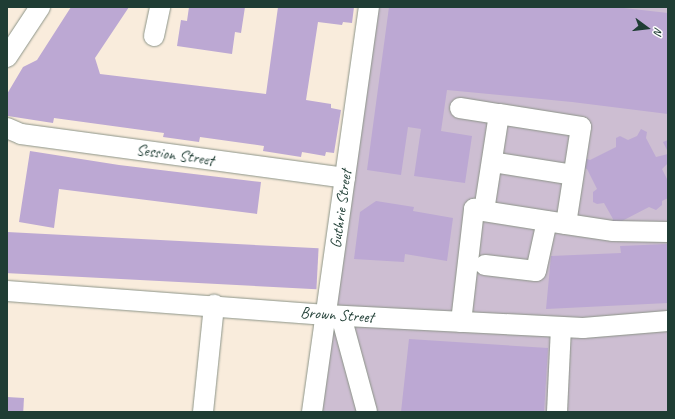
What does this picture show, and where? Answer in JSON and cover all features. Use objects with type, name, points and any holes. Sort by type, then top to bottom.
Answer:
[{"type":"street","points":[[7,57],[40,7]]},
{"type":"street","points":[[154,36],[160,7]]},
{"type":"street","name":"Guthrie Street","points":[[312,412],[333,316],[345,178],[369,7]]},
{"type":"street","points":[[460,108],[581,127],[573,175],[536,271],[485,265]]},
{"type":"street","points":[[484,211],[499,114]]},
{"type":"street","name":"Session Street","points":[[7,128],[21,134],[345,178]]},
{"type":"street","points":[[492,162],[573,175]]},
{"type":"street","points":[[461,322],[474,209],[613,231],[668,232]]},
{"type":"street","name":"Brown Street","points":[[7,291],[214,305],[333,316],[583,328],[668,321]]},
{"type":"street","points":[[202,412],[214,305]]},
{"type":"street","points":[[333,316],[368,412]]},
{"type":"street","points":[[557,412],[561,327]]},
{"type":"shaded area","points":[[369,7],[668,7],[668,412],[312,412]]},
{"type":"building","points":[[71,7],[129,7],[95,58],[100,74],[266,94],[278,7],[354,7],[352,23],[343,22],[342,25],[318,22],[306,100],[331,104],[331,108],[341,110],[334,153],[326,152],[325,156],[302,152],[301,157],[263,151],[264,146],[200,137],[199,142],[163,137],[164,133],[54,118],[53,123],[8,116],[7,94],[23,67],[37,60]]},
{"type":"building","points":[[189,7],[245,7],[241,33],[235,32],[232,54],[177,46],[181,20],[187,21]]},
{"type":"building","points":[[389,7],[615,7],[668,13],[668,114],[572,102],[447,90],[441,131],[472,136],[465,183],[414,176],[421,129],[408,127],[401,175],[367,170]]},
{"type":"building","points":[[641,129],[647,132],[646,138],[656,157],[668,154],[668,163],[662,169],[668,181],[668,198],[662,201],[662,205],[656,210],[649,207],[622,221],[612,222],[613,219],[604,203],[597,204],[593,202],[593,192],[597,189],[587,169],[584,168],[585,158],[590,160],[616,147],[616,138],[620,136],[628,140],[637,136]]},
{"type":"building","points":[[668,140],[668,152],[663,142]]},
{"type":"building","points":[[30,151],[119,165],[261,182],[257,214],[59,189],[54,228],[19,222]]},
{"type":"building","points":[[376,201],[414,207],[413,211],[453,218],[447,261],[405,254],[404,262],[354,259],[360,212]]},
{"type":"building","points":[[7,232],[319,248],[316,289],[7,273]]},
{"type":"building","points":[[668,244],[668,303],[546,309],[551,256],[621,253],[620,246]]},
{"type":"building","points":[[409,339],[548,348],[544,412],[401,412]]},
{"type":"building","points":[[7,397],[24,398],[23,412],[7,412]]}]
